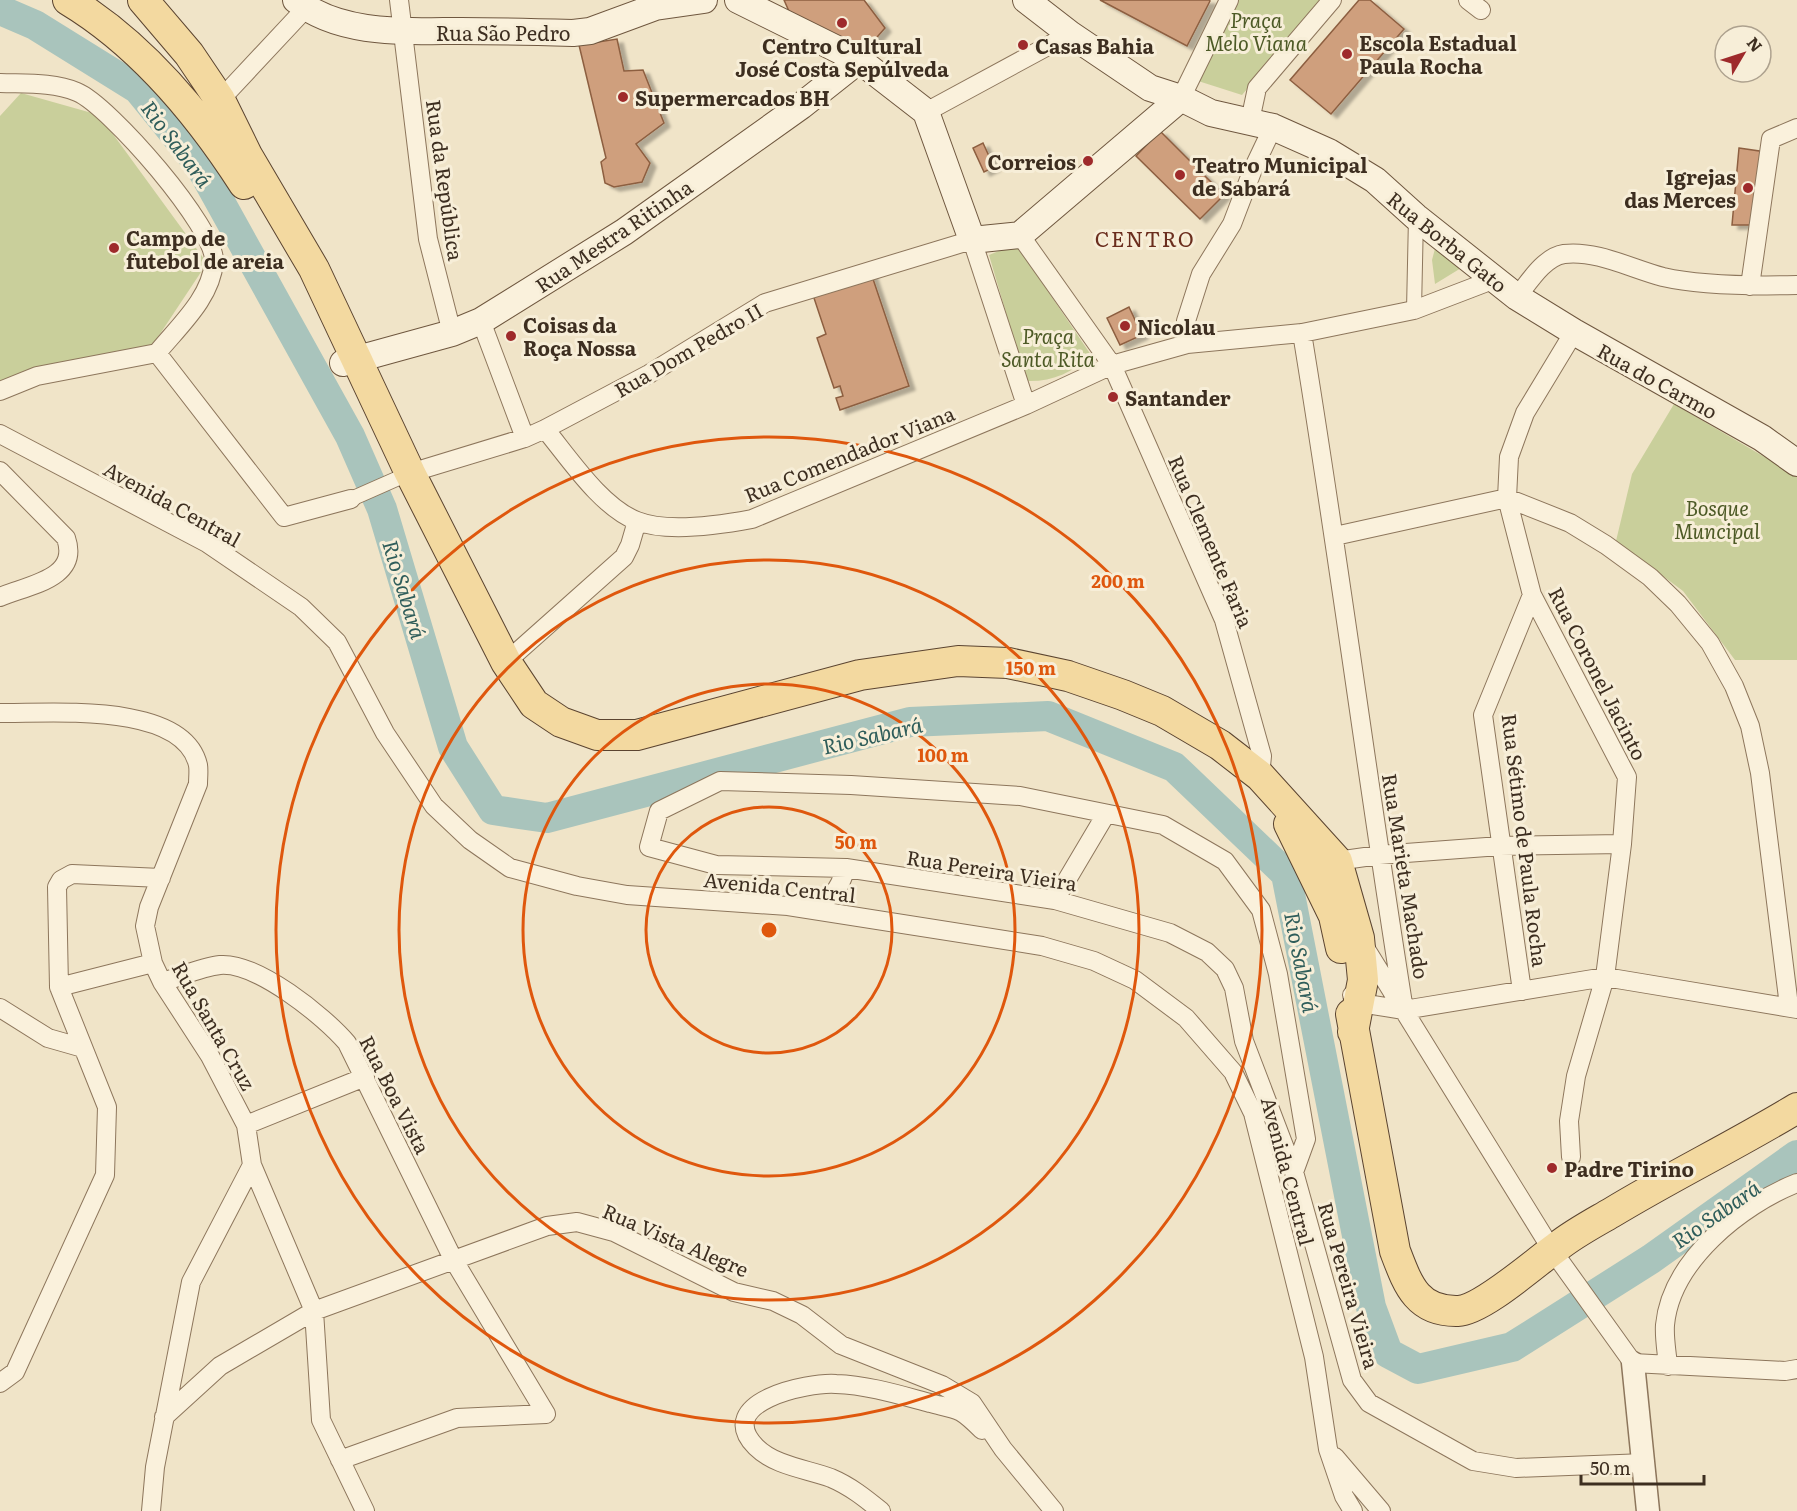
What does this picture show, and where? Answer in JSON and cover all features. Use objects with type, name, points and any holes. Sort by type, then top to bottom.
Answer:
[{"type":"main road","points":[[68,0],[109,29],[178,94],[230,162],[350,361],[506,662],[534,704],[561,722],[597,735],[637,735],[670,728],[860,675],[902,668],[958,661],[1008,663],[1068,676],[1162,711],[1220,745],[1260,776],[1279,800],[1338,861],[1359,938],[1363,980],[1354,998]]},
{"type":"main road","points":[[143,0],[189,54],[220,100],[247,155],[314,269],[350,361]]},
{"type":"main road","name":"Rua São Pedro","points":[[302,4],[336,21],[405,32],[573,33],[590,31],[654,3],[704,0]]},
{"type":"main road","points":[[738,0],[859,60],[926,111],[972,240],[1020,235],[1181,98]]},
{"type":"main road","points":[[1026,0],[1070,34],[1150,88],[1181,98],[1211,113],[1262,124]]},
{"type":"main road","name":"Rua Mestra Ritinha","points":[[350,361],[452,333],[481,321],[624,232],[801,106],[859,60]]},
{"type":"main road","name":"Rua Borba Gato","points":[[1262,124],[1329,152],[1375,180],[1416,217],[1517,297]]},
{"type":"main road","name":"Rua do Carmo","points":[[1517,297],[1574,332],[1762,438],[1797,463]]},
{"type":"main road","points":[[1279,800],[1334,916],[1354,998],[1353,1032],[1395,1251],[1407,1283],[1422,1301],[1436,1309],[1461,1311],[1474,1306],[1557,1258],[1668,1178],[1752,1135],[1797,1108]]},
{"type":"street","name":"Rua da República","points":[[399,0],[405,32],[428,238],[452,333]]},
{"type":"street","points":[[1181,98],[1229,0]]},
{"type":"street","points":[[1187,344],[1186,321],[1201,274],[1232,224],[1253,169],[1262,124],[1257,88],[1332,0]]},
{"type":"street","points":[[220,100],[302,4]]},
{"type":"street","points":[[926,111],[1070,34]]},
{"type":"street","points":[[0,83],[49,86],[77,92],[102,108],[142,150],[201,227],[214,259],[210,287],[157,353],[36,376],[0,391]]},
{"type":"street","points":[[1750,286],[1771,139],[1797,128]]},
{"type":"street","points":[[1414,309],[1416,217]]},
{"type":"street","points":[[1020,235],[1112,365]]},
{"type":"street","points":[[972,240],[1026,405],[1112,365],[1187,344],[1302,333],[1414,309],[1495,279]]},
{"type":"street","name":"Rua Dom Pedro II","points":[[410,473],[525,438],[545,429],[649,374],[765,303],[972,240]]},
{"type":"street","points":[[1517,297],[1540,268],[1563,254],[1598,257],[1665,277],[1750,286],[1797,285]]},
{"type":"street","points":[[481,321],[525,438]]},
{"type":"street","name":"Rua Coronel Jacinto","points":[[1571,1157],[1569,1121],[1576,1076],[1605,977],[1622,844],[1627,777],[1532,595],[1507,498],[1509,457],[1525,413],[1574,332]]},
{"type":"street","name":"Rua Marieta Machado","points":[[1302,333],[1335,536],[1379,855],[1404,1010],[1557,1258],[1633,1363]]},
{"type":"street","points":[[157,353],[284,517],[351,499],[410,473]]},
{"type":"street","name":"Rua Clemente Faria","points":[[1112,365],[1224,620],[1262,756],[1260,776]]},
{"type":"street","name":"Rua Comendador Viana","points":[[545,429],[602,496],[637,521],[676,526],[715,526],[752,519],[1026,405]]},
{"type":"street","name":"Avenida Central","points":[[0,434],[207,543],[301,607],[337,642],[385,733],[434,806],[470,840],[510,868],[576,886],[627,894],[788,906],[1042,946],[1094,961],[1135,980],[1186,1018],[1233,1072],[1253,1113],[1314,1357],[1328,1449],[1344,1496],[1353,1511]]},
{"type":"street","points":[[0,471],[66,538],[69,549],[68,560],[52,578],[0,597]]},
{"type":"street","points":[[1335,536],[1507,498],[1570,523],[1606,545],[1650,577],[1678,604],[1710,643],[1734,686],[1750,726],[1760,772],[1793,1008],[1605,977],[1404,1010],[1354,998]]},
{"type":"street","points":[[506,662],[624,557],[637,521]]},
{"type":"street","name":"Rua Sétimo de Paula Rocha","points":[[1522,991],[1500,846],[1484,715],[1532,595]]},
{"type":"street","name":"Rua Santa Cruz","points":[[0,713],[103,714],[137,719],[162,727],[191,751],[198,766],[198,784],[149,907],[145,926],[153,963],[162,982],[210,1056],[246,1125],[252,1165],[314,1311],[321,1420],[364,1511]]},
{"type":"street","name":"Rua Pereira Vieira","points":[[1294,1173],[1306,1139],[1278,974],[1261,910],[1225,861],[1163,825],[1020,796],[851,785],[720,781],[659,811],[649,847],[716,865],[846,868],[1055,900],[1170,933],[1207,952],[1225,969],[1234,988],[1244,1041],[1294,1173],[1352,1380],[1369,1403],[1473,1461],[1516,1468],[1645,1463]]},
{"type":"street","points":[[1055,900],[1106,814]]},
{"type":"street","points":[[1321,888],[1329,870],[1338,861],[1379,855],[1500,846],[1622,844]]},
{"type":"street","points":[[788,906],[825,900],[840,888],[846,868]]},
{"type":"street","points":[[0,1383],[15,1372],[105,1175],[107,1107],[59,987],[57,887],[60,880],[72,874],[161,878]]},
{"type":"street","points":[[1359,938],[1404,1010]]},
{"type":"street","points":[[59,987],[153,963]]},
{"type":"street","name":"Rua Boa Vista","points":[[162,982],[219,965],[236,966],[252,972],[315,1010],[332,1025],[347,1043],[365,1077],[453,1259],[546,1413],[457,1418],[340,1460]]},
{"type":"street","points":[[0,1008],[48,1038],[83,1048]]},
{"type":"street","points":[[246,1125],[365,1077]]},
{"type":"street","points":[[151,1511],[155,1467],[191,1282],[252,1165]]},
{"type":"street","points":[[1668,1366],[1665,1325],[1672,1294],[1694,1258],[1726,1224],[1797,1183]]},
{"type":"street","name":"Rua Vista Alegre","points":[[164,1417],[220,1366],[314,1311],[547,1226],[577,1222],[614,1232],[734,1292],[773,1301],[802,1315],[841,1344],[942,1385],[972,1403],[1003,1449],[1054,1511]]},
{"type":"street","points":[[1647,1511],[1645,1463],[1633,1363],[1785,1371],[1797,1369]]},
{"type":"street","points":[[880,1511],[860,1494],[832,1479],[777,1460],[756,1447],[747,1435],[746,1418],[753,1406],[768,1397],[796,1388],[835,1384],[883,1390],[962,1412],[1003,1449]]},
{"type":"street","points":[[1328,1449],[1381,1511]]},
{"type":"green space","name":"Praça Melo Viana","points":[[1238,0],[1323,0],[1242,95],[1195,80]]},
{"type":"green space","points":[[21,93],[99,115],[207,263],[152,346],[0,386],[0,116]]},
{"type":"green space","points":[[1437,241],[1466,265],[1435,284],[1432,260]]},
{"type":"green space","name":"Praça Santa Rita","points":[[1016,244],[1091,355],[1076,367],[1053,378],[1026,381],[989,255]]},
{"type":"green space","name":"Bosque Muncipal","points":[[1674,404],[1797,476],[1797,660],[1735,660],[1683,591],[1616,541],[1632,474]]},
{"type":"building","name":"Centro Cultural José Costa Sepúlveda","points":[[784,0],[864,0],[885,28],[864,52],[792,18]]},
{"type":"building","points":[[1100,0],[1209,0],[1210,1],[1187,46]]},
{"type":"building","name":"Escola Estadual Paula Rocha","points":[[1359,0],[1370,0],[1404,29],[1331,114],[1290,80]]},
{"type":"building","name":"Supermercados BH","points":[[617,39],[624,71],[643,70],[664,123],[636,144],[650,163],[642,182],[614,187],[605,183],[601,162],[606,158],[579,45]]},
{"type":"building","name":"Teatro Municipal de Sabará","points":[[1160,131],[1224,195],[1200,219],[1136,156]]},
{"type":"building","points":[[983,143],[994,167],[984,172],[973,148]]},
{"type":"building","name":"Igrejas das Merces","points":[[1739,148],[1766,152],[1757,225],[1732,225]]},
{"type":"building","points":[[871,273],[909,386],[840,410],[836,398],[843,396],[840,386],[834,388],[817,338],[826,334],[812,292]]},
{"type":"building","name":"Nicolau","points":[[1129,307],[1142,335],[1120,345],[1107,318]]},
{"type":"waterway","name":"Rio Sabará","points":[[0,10],[35,25],[138,89],[199,164],[350,436],[382,509],[453,747],[493,810],[547,818],[910,722],[1048,716],[1174,767],[1286,874],[1371,1307],[1388,1353],[1418,1369],[1512,1347],[1651,1259],[1797,1155]]},
{"type":"place","name":"Centro Cultural José Costa Sepúlveda","points":[[842,23]]},
{"type":"place","name":"Casas Bahia","points":[[1023,45]]},
{"type":"place","name":"Escola Estadual Paula Rocha","points":[[1347,54]]},
{"type":"place","name":"Supermercados BH","points":[[623,97]]},
{"type":"place","name":"Correios","points":[[1088,161]]},
{"type":"place","name":"Teatro Municipal de Sabará","points":[[1180,175]]},
{"type":"place","name":"Igrejas das Merces","points":[[1748,188]]},
{"type":"place","name":"Campo de futebol de areia","points":[[114,248]]},
{"type":"place","name":"Nicolau","points":[[1125,326]]},
{"type":"place","name":"Coisas da Roça Nossa","points":[[511,336]]},
{"type":"place","name":"Santander","points":[[1113,397]]},
{"type":"place","name":"Padre Tirino","points":[[1552,1168]]},
{"type":"district","name":"CENTRO","points":[[1145,237]]}]
